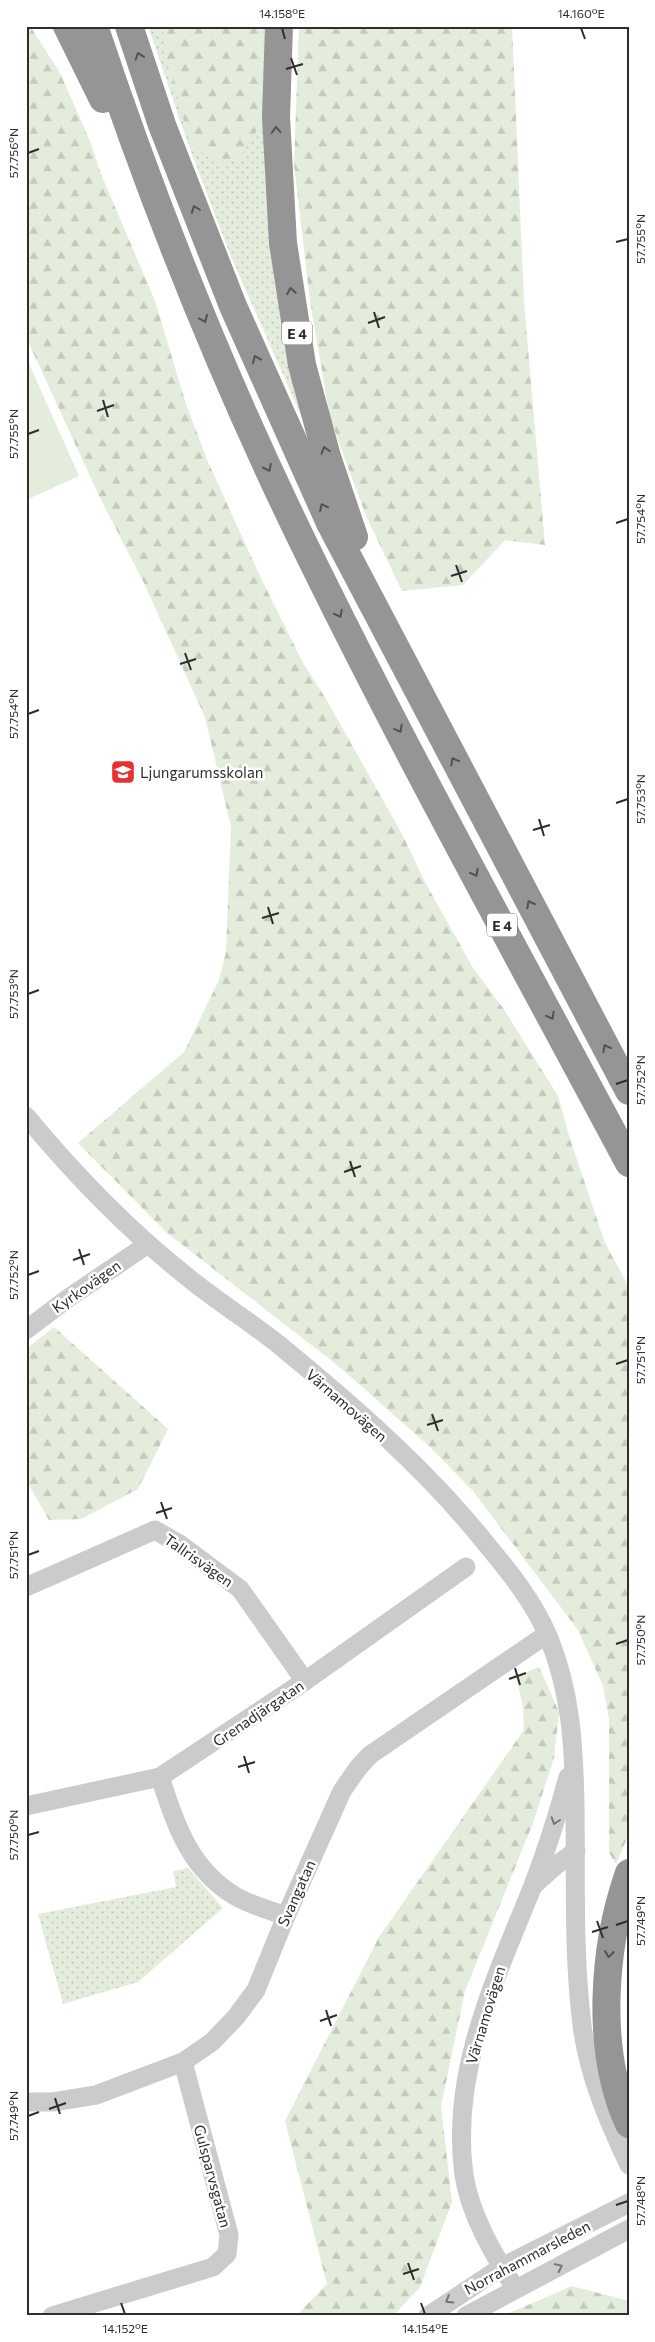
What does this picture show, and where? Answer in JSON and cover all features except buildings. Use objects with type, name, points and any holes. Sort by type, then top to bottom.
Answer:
[{"type":"highway","points":[[67,26],[185,274]]},
{"type":"highway","name":"E 4","points":[[94,26],[130,136],[185,274],[244,416],[299,535],[376,686],[629,1163]]},
{"type":"highway","points":[[129,26],[162,124],[233,306],[326,514],[385,629]]},
{"type":"highway","name":"E 4","points":[[279,26],[276,117],[283,243],[302,365],[327,456],[385,629],[629,1091]]},
{"type":"highway","points":[[629,1872],[612,1932],[607,1978],[610,2045],[614,2073],[629,2124]]},
{"type":"street","name":"Värnamovägen","points":[[26,1116],[84,1182],[148,1244],[185,1275],[297,1360],[371,1424],[455,1506],[505,1566],[547,1634],[565,1688],[570,1712],[574,1758],[576,1851],[554,1866],[533,1886]]},
{"type":"street","name":"Kyrkovägen","points":[[26,1330],[67,1298],[148,1244]]},
{"type":"street","name":"Tallrisvägen","points":[[26,1587],[155,1530],[181,1545],[240,1589],[306,1681]]},
{"type":"street","name":"Grenadjärgatan","points":[[26,1806],[160,1778],[306,1681],[466,1567]]},
{"type":"street","name":"Svangatan","points":[[26,2102],[54,2102],[96,2095],[184,2062],[212,2042],[236,2018],[251,1997],[342,1790],[364,1761],[370,1755],[547,1634]]},
{"type":"street","name":"Värnamovägen","points":[[515,2288],[483,2229],[468,2190],[462,2150],[463,2103],[473,2044],[491,1987],[533,1886],[574,1758]]},
{"type":"street","points":[[160,1778],[186,1847],[200,1866],[214,1881],[236,1897],[286,1916]]},
{"type":"street","points":[[576,1851],[577,1938],[582,2026],[598,2089],[629,2165]]},
{"type":"street","name":"Gulsparvsgatan","points":[[52,2316],[213,2267],[227,2254],[229,2235],[184,2062]]},
{"type":"street","name":"Norrahammarsleden","points":[[428,2316],[502,2267],[629,2203]]},
{"type":"street","name":"Norrahammarsleden","points":[[466,2316],[515,2288],[629,2229]]},
{"type":"green space","points":[[26,26],[30,26],[60,73],[90,141],[101,174],[155,301],[185,401],[208,462],[259,574],[303,663],[326,699],[402,834],[425,882],[473,968],[503,1008],[558,1096],[570,1139],[605,1243],[629,1287],[629,1834],[616,1864],[609,1853],[609,1719],[603,1686],[578,1630],[473,1491],[430,1447],[342,1369],[166,1232],[78,1143],[184,1052],[219,980],[226,952],[231,827],[205,717],[143,581],[100,498],[26,337]]},
{"type":"green space","points":[[148,26],[270,26],[310,436],[230,254],[187,141]]},
{"type":"green space","points":[[162,26],[263,26],[263,121],[240,157],[223,164],[206,156],[190,142],[165,52]]},
{"type":"green space","points":[[299,26],[512,26],[524,302],[545,545],[505,540],[463,585],[402,591],[366,516],[330,418],[310,301],[294,165]]},
{"type":"green space","points":[[26,357],[79,476],[26,500]]},
{"type":"green space","points":[[54,1327],[168,1429],[138,1489],[81,1519],[49,1520],[26,1480],[26,1349]]},
{"type":"green space","points":[[539,1667],[559,1712],[554,1758],[533,1823],[465,1991],[441,2106],[452,2202],[420,2287],[393,2316],[296,2316],[327,2284],[285,2121],[379,1937],[524,1730],[523,1707],[516,1676]]},
{"type":"green space","points":[[188,1868],[223,1908],[138,1982],[63,2004],[38,1914],[176,1887],[173,1871]]},
{"type":"green space","points":[[572,2286],[629,2301],[629,2316],[502,2316]]},
{"type":"place","name":"Ljungarumsskolan","points":[[123,772]]}]
